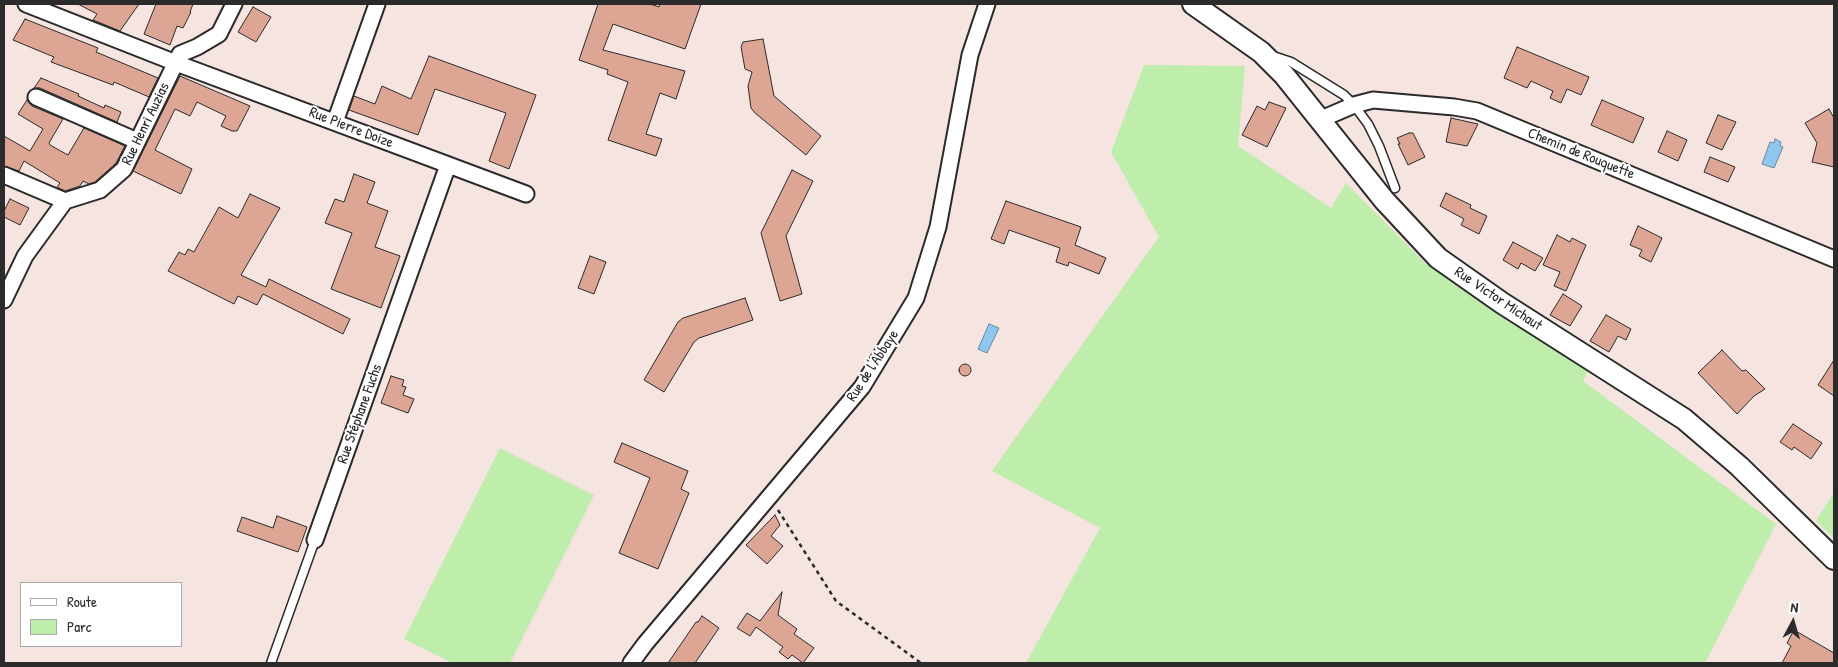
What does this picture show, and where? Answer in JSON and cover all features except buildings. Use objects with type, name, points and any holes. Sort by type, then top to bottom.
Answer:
[{"type":"street","name":"Rue Pierre Doize","points":[[26,4],[176,63],[526,194]]},
{"type":"street","name":"Rue Henri Auzias","points":[[65,201],[100,190],[124,170],[180,54],[220,34],[234,4]]},
{"type":"street","points":[[335,122],[377,4]]},
{"type":"street","name":"Rue de l'Abbaye","points":[[630,663],[644,644],[862,388],[916,298],[938,227],[970,55],[987,4]]},
{"type":"street","name":"Rue Victor Michaut","points":[[1193,4],[1261,52],[1284,75],[1384,200],[1438,258],[1502,303],[1684,419],[1739,466],[1834,559]]},
{"type":"street","points":[[36,97],[137,141]]},
{"type":"street","name":"Chemin de Rouquette","points":[[1319,120],[1354,105],[1373,100],[1477,111],[1834,258]]},
{"type":"street","name":"Rue Stéphane Fuchs","points":[[315,540],[448,165]]},
{"type":"street","points":[[4,174],[65,201],[25,256],[4,300]]},
{"type":"lane","points":[[1261,52],[1291,62],[1344,95],[1354,105],[1368,124],[1379,146],[1395,188]]},
{"type":"lane","name":"Rue Stéphane Fuchs","points":[[271,663],[315,540]]},
{"type":"path","points":[[770,496],[836,601],[920,662]]},
{"type":"green space","points":[[1144,65],[1245,66],[1238,146],[1331,208],[1346,183],[1425,263],[1588,371],[1583,381],[1776,524],[1705,663],[1026,663],[1100,528],[992,471],[1159,237],[1111,152]]},
{"type":"green space","points":[[500,448],[594,495],[510,663],[453,663],[404,639]]},
{"type":"green space","points":[[1834,492],[1834,538],[1816,521]]},
{"type":"water","points":[[1775,139],[1781,142],[1780,146],[1783,147],[1774,168],[1762,164],[1770,142],[1774,143]]},
{"type":"water","points":[[989,324],[999,328],[987,353],[978,349]]}]
